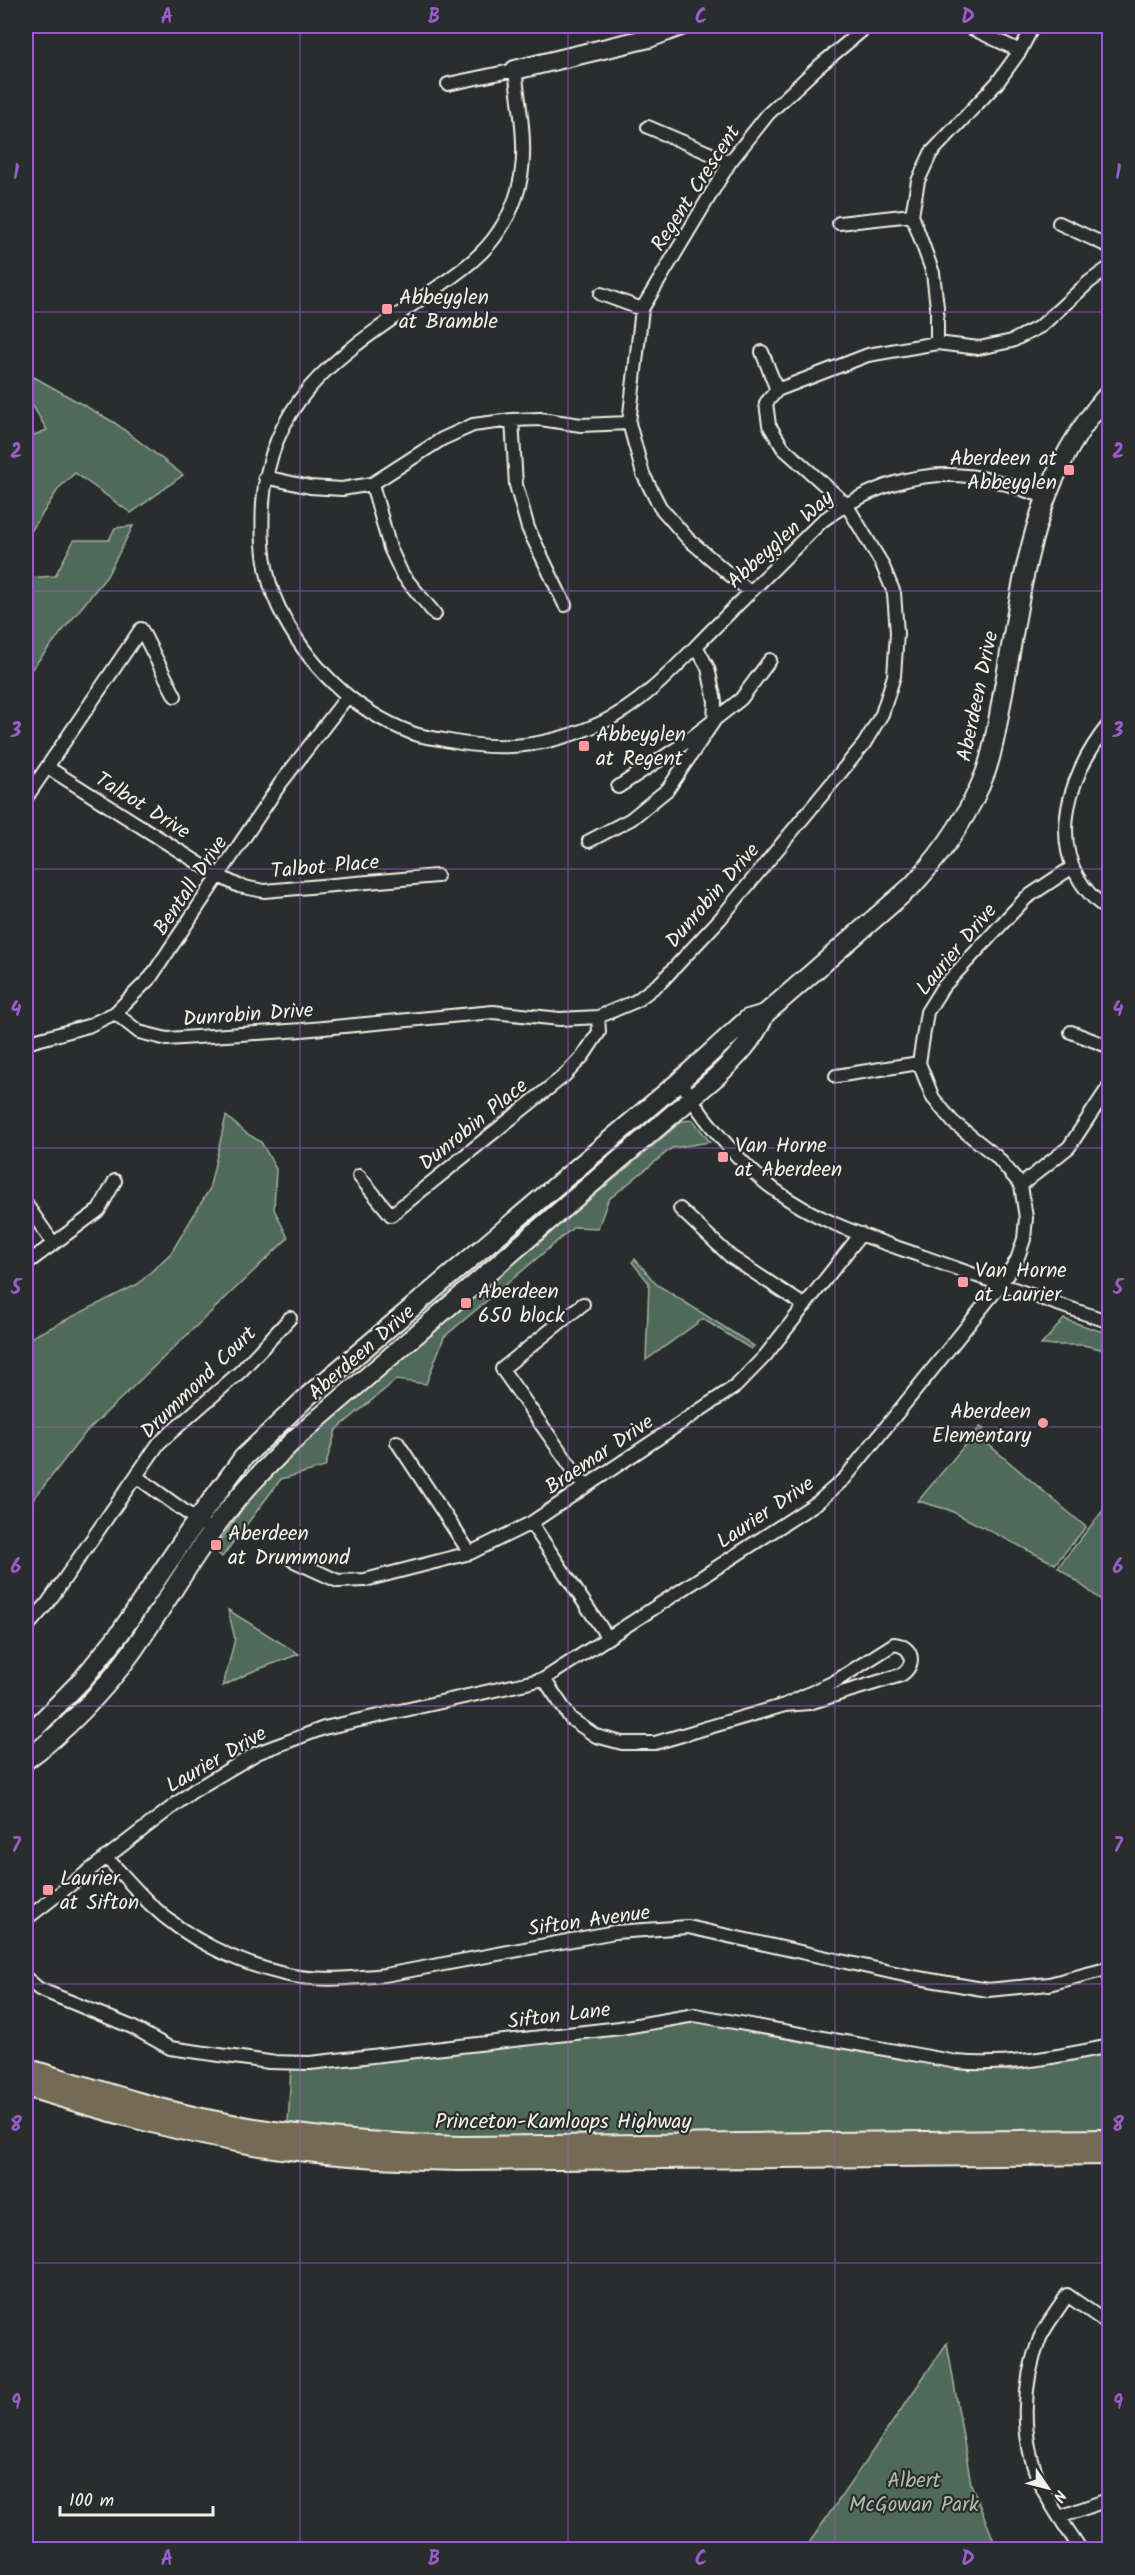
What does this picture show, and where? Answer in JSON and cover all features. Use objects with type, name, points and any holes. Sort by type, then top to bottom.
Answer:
[{"type":"main road","points":[[515,70],[649,38],[681,26]]},
{"type":"main road","name":"Aberdeen Drive","points":[[26,1760],[43,1748],[97,1693],[130,1655],[212,1531],[246,1486],[298,1436],[739,1055],[757,1031],[765,1014],[913,885],[942,852],[974,798],[992,750],[1033,534],[1045,497],[1061,460],[1089,415],[1110,392]]},
{"type":"main road","name":"Aberdeen Drive","points":[[26,1735],[82,1680],[120,1633],[196,1520],[243,1458],[309,1395],[681,1080],[748,1019],[765,1014]]},
{"type":"main road","name":"Princeton-Kamloops Highway","points":[[26,2069],[165,2111],[208,2121],[332,2140],[399,2145],[1110,2140]]},
{"type":"main road","name":"Princeton-Kamloops Highway","points":[[26,2086],[97,2108],[216,2137],[332,2154],[398,2159],[1110,2154]]},
{"type":"street","name":"Regent Crescent","points":[[750,592],[688,539],[660,507],[642,474],[628,423],[642,309],[730,162],[768,114],[818,67],[865,28],[872,26]]},
{"type":"street","points":[[967,26],[1020,51]]},
{"type":"street","points":[[937,343],[937,307],[933,273],[912,215],[918,181],[931,153],[997,83],[1020,51],[1033,26]]},
{"type":"street","points":[[448,84],[515,70]]},
{"type":"street","name":"Abbeyglen Way","points":[[515,70],[525,151],[519,193],[500,231],[473,262],[335,361],[305,390],[279,431],[265,477],[263,558],[272,593],[296,638],[315,664],[347,697],[376,717],[415,735],[480,748],[528,747],[577,734],[612,718],[649,692],[822,521],[870,491],[913,478],[952,475],[995,481],[1045,497]]},
{"type":"street","points":[[648,127],[730,162]]},
{"type":"street","points":[[839,223],[912,215]]},
{"type":"street","points":[[1059,223],[1110,247]]},
{"type":"street","points":[[762,352],[777,390],[868,355],[937,343],[979,348],[1012,341],[1041,326],[1089,282],[1110,267]]},
{"type":"street","points":[[601,294],[642,309]]},
{"type":"street","name":"Dunrobin Drive","points":[[115,1013],[139,1032],[167,1039],[302,1030],[493,1012],[560,1019],[598,1017],[636,1001],[669,974],[720,919],[864,744],[882,714],[894,676],[897,633],[894,593],[882,564],[846,504],[783,448],[770,425],[766,403],[777,390]]},
{"type":"street","points":[[265,477],[310,487],[342,489],[372,484],[442,439],[473,425],[540,419],[581,426],[628,423]]},
{"type":"street","points":[[512,420],[516,485],[528,528],[565,605]]},
{"type":"street","points":[[372,484],[390,548],[402,574],[435,614]]},
{"type":"street","points":[[26,798],[141,629],[175,696]]},
{"type":"street","points":[[589,841],[631,819],[668,789],[714,721],[715,701],[708,668],[696,646]]},
{"type":"street","points":[[618,787],[682,745],[741,699],[770,660]]},
{"type":"street","name":"Bentall Drive","points":[[26,1043],[88,1026],[115,1013],[151,977],[280,784],[347,697]]},
{"type":"street","points":[[1110,723],[1094,742],[1079,774],[1066,815],[1065,847],[1071,868],[1096,902],[1110,911]]},
{"type":"street","name":"Talbot Drive","points":[[47,767],[219,876]]},
{"type":"street","name":"Laurier Drive","points":[[919,1063],[927,1012],[942,988],[1026,898],[1071,868]]},
{"type":"street","name":"Talbot Place","points":[[219,876],[239,886],[264,891],[437,876]]},
{"type":"street","name":"Dunrobin Place","points":[[359,1176],[391,1215],[565,1075],[584,1056],[599,1032],[598,1017]]},
{"type":"street","points":[[1071,1032],[1110,1047]]},
{"type":"street","points":[[836,1076],[919,1063],[935,1100],[953,1122],[996,1156],[1021,1185],[1069,1148],[1110,1085]]},
{"type":"street","points":[[681,1080],[690,1098],[748,1167],[775,1191],[813,1213],[861,1234],[1110,1322]]},
{"type":"street","points":[[26,1264],[99,1210],[115,1181]]},
{"type":"street","name":"Laurier Drive","points":[[26,1919],[193,1791],[257,1753],[324,1728],[544,1679],[818,1502],[845,1478],[1001,1284],[1017,1260],[1024,1239],[1026,1218],[1021,1185]]},
{"type":"street","points":[[26,1204],[53,1243]]},
{"type":"street","points":[[680,1209],[731,1257],[805,1306]]},
{"type":"street","name":"Braemar Drive","points":[[292,1560],[338,1581],[365,1580],[470,1553],[531,1523],[584,1485],[736,1386],[765,1356],[861,1234]]},
{"type":"street","points":[[583,1304],[502,1369],[584,1485]]},
{"type":"street","name":"Drummond Court","points":[[26,1628],[46,1604],[159,1443],[242,1371],[290,1318]]},
{"type":"street","points":[[397,1442],[470,1553]]},
{"type":"street","points":[[137,1477],[212,1531]]},
{"type":"street","points":[[531,1523],[608,1638]]},
{"type":"street","points":[[544,1679],[571,1719],[596,1736],[622,1743],[655,1743],[785,1705],[834,1682],[894,1644],[908,1649],[912,1656],[912,1664],[900,1675],[809,1703],[785,1705]]},
{"type":"street","name":"Sifton Avenue","points":[[106,1857],[151,1905],[198,1940],[241,1960],[285,1975],[352,1978],[385,1975],[615,1932],[688,1928],[913,1977],[988,1990],[1050,1984],[1110,1968]]},
{"type":"street","name":"Sifton Lane","points":[[26,1978],[39,1989],[132,2027],[170,2048],[269,2062],[310,2063],[620,2028],[694,2015],[980,2064],[1041,2060],[1110,2046]]},
{"type":"street","points":[[1081,2550],[1040,2483],[1029,2449],[1025,2410],[1029,2372],[1041,2336],[1067,2295],[1110,2325]]},
{"type":"street","points":[[1060,2517],[1110,2499]]},
{"type":"green space","points":[[34,377],[115,423],[183,475],[131,513],[75,473],[59,488],[26,539],[26,438],[47,430],[26,394],[26,387]]},
{"type":"green space","points":[[133,526],[107,576],[26,676],[26,578],[55,576],[74,540],[109,540],[115,528]]},
{"type":"green space","points":[[226,1116],[261,1142],[276,1169],[274,1209],[288,1238],[86,1432],[26,1509],[26,1340],[138,1284],[171,1253],[209,1190]]},
{"type":"green space","points":[[693,1120],[710,1142],[672,1148],[608,1200],[598,1228],[574,1227],[444,1337],[426,1384],[396,1380],[336,1430],[325,1467],[281,1479],[222,1557],[214,1550],[248,1501],[287,1457],[682,1121]]},
{"type":"green space","points":[[635,1259],[656,1284],[754,1346],[751,1349],[703,1319],[646,1360],[649,1283],[632,1262]]},
{"type":"green space","points":[[1064,1319],[1109,1334],[1109,1351],[1083,1345],[1041,1345]]},
{"type":"green space","points":[[980,1427],[984,1429],[978,1435],[979,1442],[989,1445],[1086,1527],[1055,1564],[949,1510],[918,1501]]},
{"type":"green space","points":[[1109,1503],[1109,1606],[1058,1567]]},
{"type":"green space","points":[[228,1610],[299,1654],[251,1672],[223,1686],[235,1639]]},
{"type":"green space","points":[[699,2021],[1010,2071],[1109,2053],[1109,2135],[443,2137],[288,2125],[291,2067]]},
{"type":"green space","name":"Albert McGowan Park","points":[[947,2343],[971,2484],[994,2541],[1000,2549],[805,2549]]},
{"type":"place","name":"Abbeyglen at Bramble","points":[[387,309]]},
{"type":"place","name":"Aberdeen at Abbeyglen","points":[[1069,470]]},
{"type":"place","name":"Abbeyglen at Regent","points":[[584,746]]},
{"type":"place","name":"Van Horne at Aberdeen","points":[[723,1157]]},
{"type":"place","name":"Van Horne at Laurier","points":[[963,1282]]},
{"type":"place","name":"Aberdeen 650 block","points":[[466,1303]]},
{"type":"place","name":"Aberdeen Elementary","points":[[1043,1423]]},
{"type":"place","name":"Aberdeen at Drummond","points":[[216,1545]]},
{"type":"place","name":"Laurier at Sifton","points":[[48,1890]]}]
